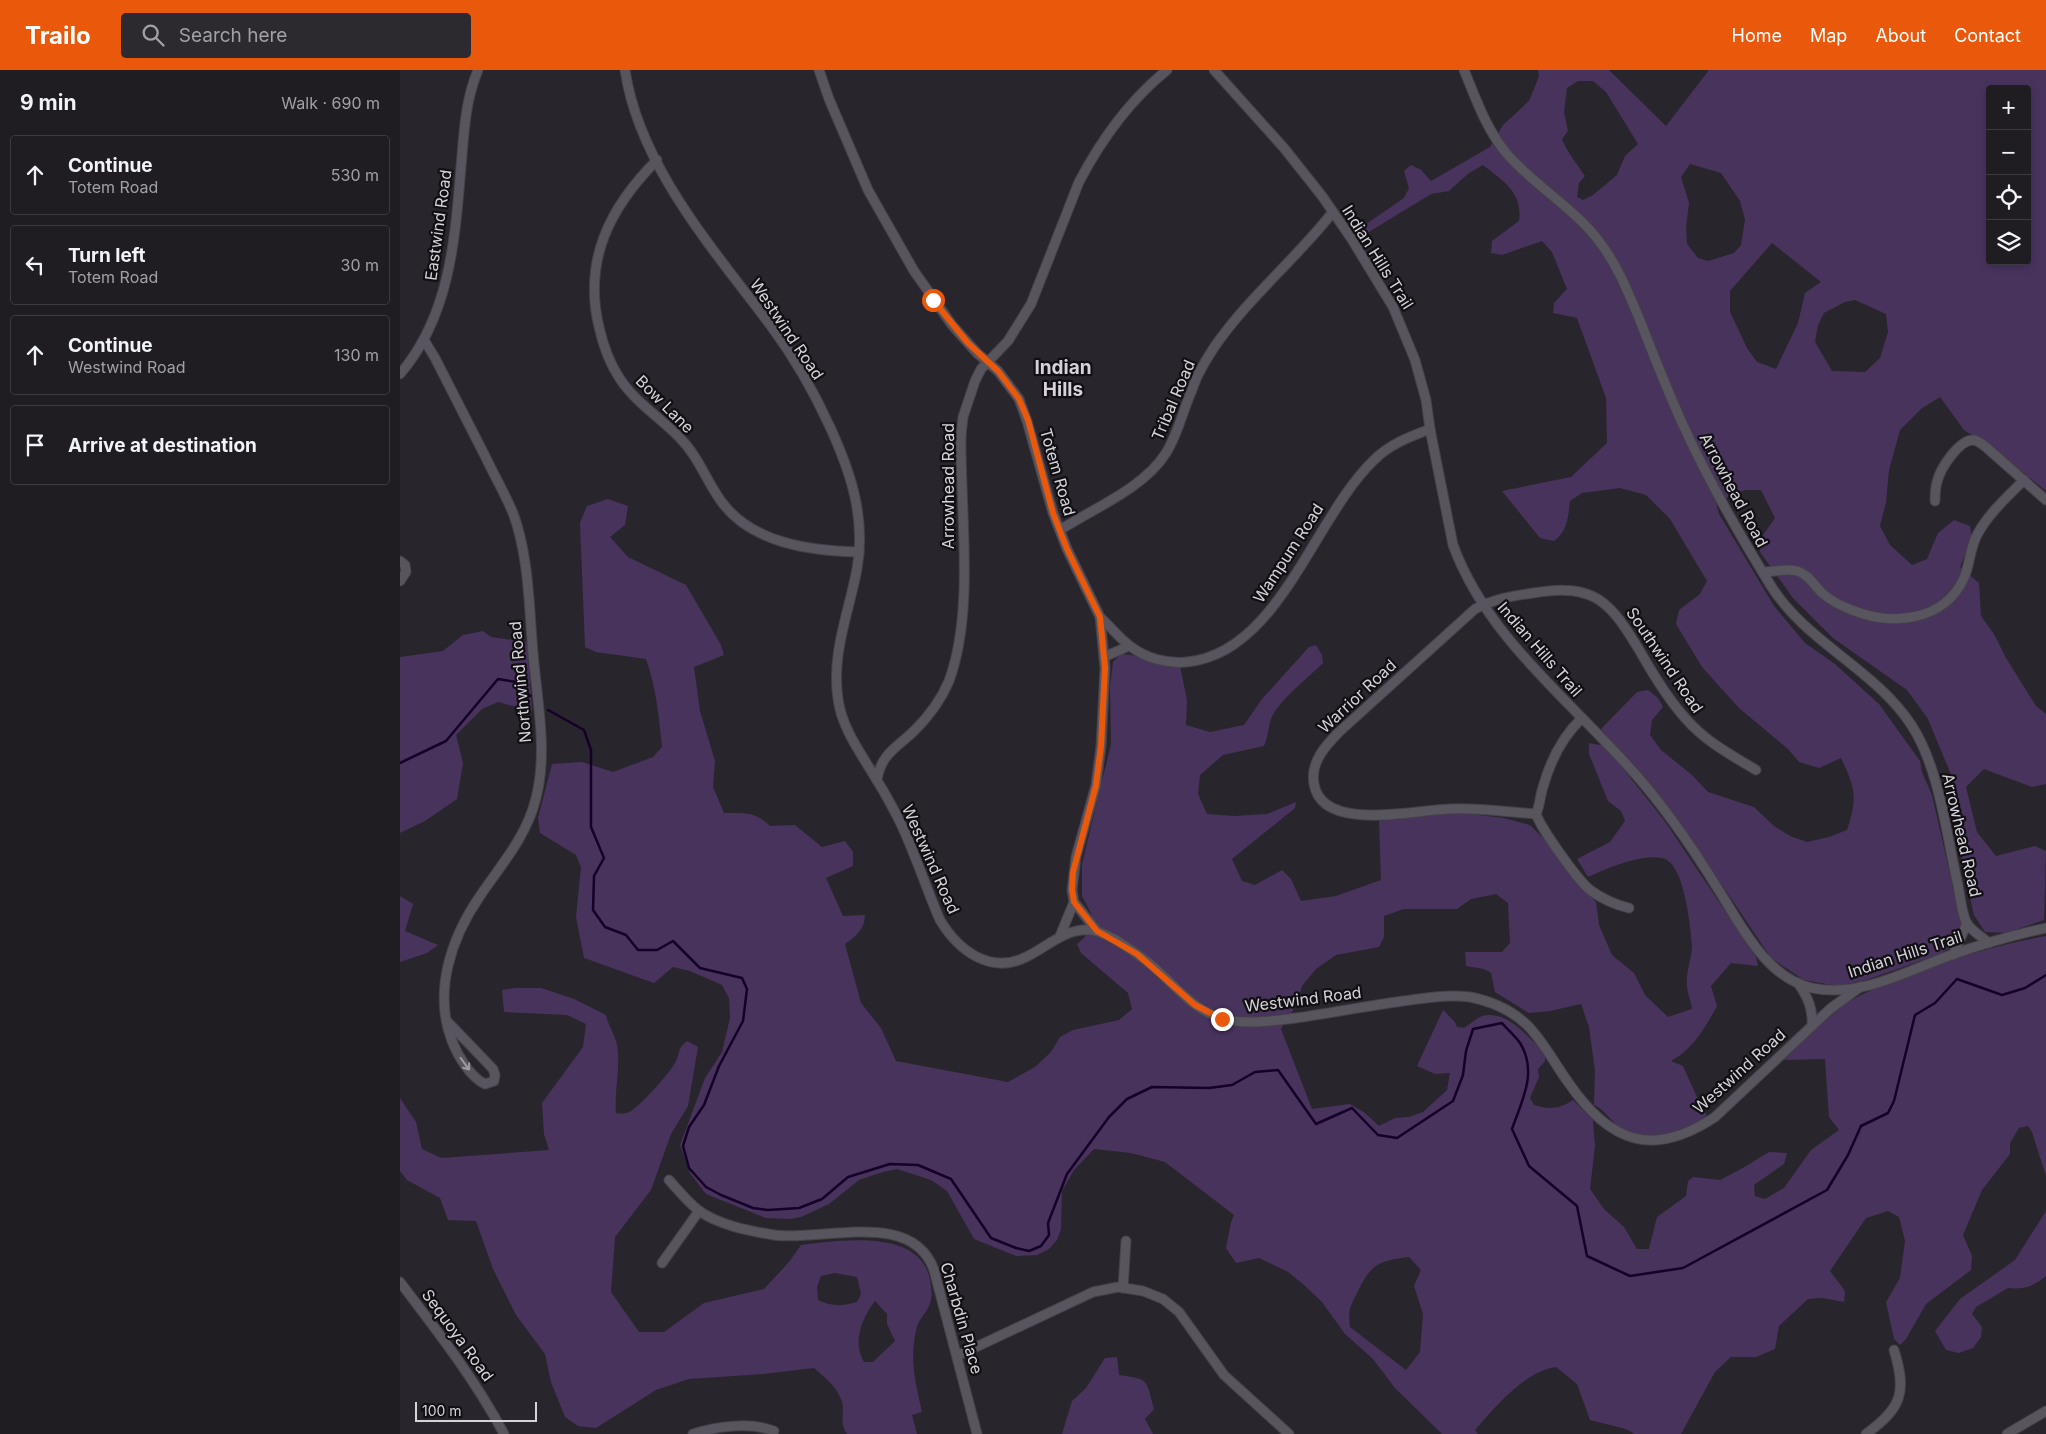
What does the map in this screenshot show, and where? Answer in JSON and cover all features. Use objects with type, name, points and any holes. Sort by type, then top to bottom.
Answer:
[{"type":"street","name":"Eastwind Road","points":[[400,374],[424,340],[435,316],[448,270],[457,214],[466,109],[478,70]]},
{"type":"street","name":"Westwind Road","points":[[625,70],[633,104],[657,160],[692,220],[772,327],[792,358],[818,403],[842,453],[856,498],[860,535],[857,568],[838,654],[836,679],[842,719],[905,833],[940,920],[964,950],[986,961],[1008,962],[1024,958],[1060,936],[1076,931],[1097,931],[1137,954],[1195,1005],[1222,1019],[1236,1022],[1274,1021],[1442,996],[1470,997],[1495,1004],[1515,1016],[1534,1032],[1588,1109],[1614,1130],[1635,1139],[1649,1140],[1670,1138],[1702,1126],[1736,1098],[1830,1009],[1860,987]]},
{"type":"street","name":"Totem Road","points":[[819,70],[854,158],[879,211],[933,300],[968,343],[1011,386],[1019,399],[1028,420],[1048,498],[1081,581],[1100,617],[1104,657],[1101,746],[1096,785],[1073,872],[1072,890],[1074,902],[1060,936]]},
{"type":"street","name":"Arrowhead Road","points":[[885,757],[914,732],[933,709],[944,691],[956,656],[962,606],[963,545],[960,463],[963,417],[975,381],[981,369],[1008,341],[1031,304],[1079,182],[1089,163],[1132,103],[1167,70]]},
{"type":"street","name":"Indian Hills Trail","points":[[1214,70],[1296,163],[1322,196],[1379,282],[1406,333],[1426,400],[1453,544],[1459,563],[1482,605],[1522,654],[1628,765],[1667,812],[1754,945],[1774,966],[1789,979],[1824,990],[1860,987],[1953,954],[2046,928]]},
{"type":"street","name":"Arrowhead Road","points":[[1464,70],[1486,124],[1507,154],[1525,172],[1569,208],[1590,229],[1605,249],[1630,297],[1682,424],[1746,546],[1772,588],[1792,612],[1816,635],[1891,700],[1912,726],[1923,748],[1935,782],[1967,923],[1989,943]]},
{"type":"street","name":"Bow Lane","points":[[657,160],[635,185],[614,215],[597,255],[593,276],[594,308],[602,340],[613,367],[621,381],[638,400],[680,438],[693,454],[729,512],[743,524],[760,533],[792,544],[859,552]]},
{"type":"street","name":"Tribal Road","points":[[1060,530],[1132,485],[1154,468],[1170,447],[1192,388],[1215,346],[1233,322],[1332,212]]},
{"type":"street","name":"Northwind Road","points":[[424,340],[436,358],[508,501],[519,534],[528,601],[541,745],[540,780],[536,800],[526,825],[505,862],[467,915],[457,936],[444,989],[443,1005],[446,1020],[455,1048],[468,1069],[481,1082],[488,1084],[494,1081],[495,1075],[492,1069],[446,1020]]},
{"type":"street","name":"Wampum Road","points":[[1100,617],[1129,646],[1152,658],[1182,662],[1207,657],[1235,643],[1264,617],[1280,598],[1334,511],[1365,470],[1386,449],[1397,442],[1430,429]]},
{"type":"street","points":[[1936,501],[1935,489],[1941,471],[1961,445],[1972,440],[1980,442],[2046,500]]},
{"type":"street","points":[[1763,572],[1798,571],[1804,574],[1834,601],[1867,616],[1889,620],[1924,614],[1942,604],[1958,588],[1964,577],[1977,535],[1985,522],[2024,480]]},
{"type":"street","points":[[400,561],[405,565],[406,572],[400,581]]},
{"type":"street","name":"Southwind Road","points":[[1482,605],[1497,599],[1560,590],[1582,592],[1602,601],[1616,614],[1624,625],[1665,691],[1686,719],[1706,739],[1756,770]]},
{"type":"street","name":"Warrior Road","points":[[1482,605],[1475,609],[1325,746],[1315,765],[1313,775],[1314,788],[1319,796],[1330,806],[1357,816],[1448,808],[1536,814]]},
{"type":"street","points":[[1104,657],[1129,646]]},
{"type":"street","points":[[1582,718],[1575,725],[1557,753],[1545,779],[1536,814],[1542,827],[1584,884],[1594,893],[1615,904],[1629,908]]},
{"type":"street","points":[[862,756],[871,759],[885,757]]},
{"type":"street","points":[[877,780],[880,765],[885,757]]},
{"type":"street","points":[[1074,902],[1097,931]]},
{"type":"street","name":"Arrowhead Road","points":[[1953,954],[1967,923]]},
{"type":"street","points":[[1798,983],[1810,1005],[1812,1026]]},
{"type":"street","name":"Charbdin Place","points":[[669,1180],[699,1211],[728,1224],[774,1235],[796,1237],[864,1232],[893,1236],[916,1246],[925,1253],[932,1263],[977,1432],[986,1434]]},
{"type":"street","points":[[662,1263],[699,1211]]},
{"type":"street","points":[[1123,1288],[1126,1241]]},
{"type":"street","name":"Sequoya Road","points":[[400,1282],[463,1365],[504,1434]]},
{"type":"street","points":[[957,1356],[1093,1292],[1123,1288],[1143,1291],[1171,1305],[1185,1320],[1224,1375],[1289,1434]]},
{"type":"street","points":[[1866,1434],[1897,1403],[1901,1394],[1901,1378],[1894,1350]]},
{"type":"street","points":[[2007,1434],[2046,1412]]},
{"type":"street","points":[[693,1434],[704,1430],[734,1427],[752,1427],[774,1431]]},
{"type":"shaded area","points":[[1538,70],[1609,70],[1666,126],[1709,70],[2046,70],[2046,491],[1997,451],[1964,430],[1940,397],[1921,409],[1900,430],[1889,470],[1886,502],[1880,526],[1890,545],[1912,565],[1927,559],[1938,533],[1954,520],[1970,526],[1972,538],[1960,567],[1979,583],[1981,616],[1994,634],[2006,658],[2036,706],[2046,714],[2046,784],[2032,787],[1984,769],[1966,787],[1977,832],[1996,856],[2035,846],[2046,851],[2044,920],[2006,933],[1985,932],[1974,915],[1964,870],[1952,777],[1928,719],[1907,690],[1833,638],[1793,598],[1760,552],[1761,538],[1775,518],[1761,490],[1745,490],[1716,502],[1719,514],[1774,606],[1805,643],[1835,664],[1879,704],[1920,761],[1922,772],[1932,795],[1961,923],[1960,933],[1952,946],[1940,954],[1866,980],[1837,986],[1804,980],[1771,958],[1680,822],[1601,729],[1637,692],[1648,690],[1658,698],[1663,707],[1652,720],[1650,735],[1661,750],[1692,775],[1708,792],[1754,807],[1774,826],[1790,836],[1807,842],[1829,837],[1847,830],[1854,801],[1852,785],[1841,758],[1819,768],[1799,762],[1788,749],[1739,708],[1702,667],[1676,624],[1679,610],[1700,594],[1707,581],[1670,519],[1646,495],[1620,488],[1582,493],[1570,501],[1565,528],[1554,541],[1540,538],[1502,491],[1571,477],[1607,443],[1606,398],[1577,318],[1553,313],[1554,303],[1567,289],[1552,252],[1542,241],[1502,255],[1491,253],[1492,241],[1519,221],[1518,202],[1510,188],[1483,165],[1469,173],[1449,191],[1431,194],[1359,238],[1356,231],[1404,198],[1409,188],[1404,171],[1411,165],[1421,170],[1431,181],[1490,147],[1503,125],[1529,101],[1539,76]],"holes":[[[1578,81],[1593,81],[1606,92],[1638,144],[1625,156],[1617,175],[1593,195],[1583,200],[1577,197],[1579,183],[1585,176],[1562,139],[1568,131],[1564,112],[1567,88]],[[1690,164],[1721,173],[1740,201],[1745,220],[1741,245],[1734,253],[1708,261],[1698,258],[1687,244],[1686,227],[1689,203],[1681,177]],[[1772,243],[1821,282],[1805,293],[1798,323],[1776,369],[1757,362],[1747,348],[1730,312],[1730,291]],[[1855,300],[1886,314],[1888,332],[1880,358],[1865,372],[1832,371],[1815,342],[1818,325],[1824,313],[1845,302]]]},
{"type":"shaded area","points":[[608,499],[628,506],[625,525],[610,537],[628,557],[686,585],[721,645],[724,655],[694,667],[700,711],[715,761],[713,787],[724,813],[754,815],[770,826],[795,825],[822,847],[845,841],[853,852],[853,866],[826,878],[843,916],[865,915],[861,928],[845,944],[861,1003],[881,1028],[896,1061],[1008,1082],[1035,1067],[1051,1052],[1060,1037],[1073,1030],[1119,1020],[1132,1009],[1128,993],[1081,953],[1077,944],[1085,937],[1092,915],[1082,896],[1082,864],[1111,744],[1110,686],[1113,662],[1121,654],[1132,655],[1146,661],[1180,666],[1187,700],[1186,725],[1210,732],[1244,725],[1262,699],[1309,647],[1316,645],[1322,655],[1323,663],[1287,697],[1275,712],[1271,719],[1264,746],[1223,755],[1200,775],[1198,794],[1207,814],[1234,816],[1267,814],[1296,802],[1295,808],[1232,859],[1242,881],[1255,885],[1282,870],[1291,879],[1301,901],[1336,896],[1381,880],[1379,821],[1454,812],[1504,818],[1530,825],[1556,851],[1596,902],[1599,925],[1612,955],[1634,973],[1645,995],[1668,1017],[1692,1009],[1687,990],[1692,945],[1690,925],[1686,899],[1673,866],[1667,860],[1650,857],[1627,862],[1588,877],[1577,859],[1610,842],[1625,821],[1621,811],[1608,801],[1589,754],[1589,743],[1605,746],[1664,820],[1756,957],[1758,966],[1731,963],[1711,986],[1717,1006],[1708,1022],[1692,1044],[1671,1061],[1683,1066],[1700,1104],[1705,1106],[1706,1116],[1702,1122],[1661,1135],[1640,1136],[1620,1128],[1601,1109],[1594,1105],[1595,1071],[1589,1027],[1581,1004],[1550,1011],[1529,1013],[1495,992],[1491,973],[1484,969],[1466,966],[1465,952],[1502,952],[1510,943],[1508,903],[1496,894],[1471,899],[1457,909],[1404,909],[1384,916],[1384,937],[1379,947],[1336,955],[1316,969],[1302,986],[1297,1004],[1281,1029],[1312,1109],[1350,1104],[1365,1113],[1379,1126],[1395,1118],[1409,1117],[1423,1112],[1447,1090],[1450,1073],[1435,1074],[1417,1066],[1443,1010],[1455,1022],[1457,1027],[1464,1028],[1480,1017],[1498,1016],[1524,1032],[1545,1053],[1545,1061],[1538,1069],[1539,1077],[1530,1098],[1534,1105],[1554,1108],[1573,1100],[1593,1120],[1595,1146],[1590,1189],[1604,1209],[1624,1227],[1637,1249],[1649,1249],[1657,1217],[1686,1196],[1688,1181],[1693,1177],[1720,1180],[1769,1152],[1787,1153],[1784,1164],[1754,1185],[1755,1196],[1765,1199],[1784,1188],[1811,1150],[1839,1130],[1829,1117],[1825,1059],[1784,1060],[1832,1014],[1862,995],[1917,972],[1953,959],[2046,936],[2046,1176],[2032,1132],[2028,1126],[2019,1128],[2010,1143],[2010,1154],[1982,1190],[1963,1235],[1972,1256],[1971,1270],[1926,1304],[1906,1339],[1900,1345],[1894,1339],[1886,1302],[1900,1278],[1905,1241],[1899,1217],[1888,1211],[1866,1218],[1830,1271],[1845,1291],[1844,1302],[1822,1298],[1808,1299],[1779,1326],[1775,1349],[1756,1357],[1731,1357],[1715,1372],[1681,1434],[1635,1434],[1626,1429],[1590,1420],[1577,1384],[1556,1367],[1533,1375],[1511,1391],[1475,1430],[1478,1434],[1442,1434],[1395,1388],[1373,1359],[1345,1334],[1322,1302],[1304,1285],[1288,1272],[1259,1258],[1236,1263],[1226,1248],[1234,1215],[1165,1162],[1131,1153],[1094,1149],[1074,1170],[1062,1191],[1061,1229],[1057,1240],[1049,1249],[1037,1255],[1016,1256],[974,1239],[947,1191],[931,1180],[897,1169],[859,1180],[829,1204],[801,1217],[790,1219],[766,1218],[706,1194],[690,1173],[680,1145],[705,1078],[722,1052],[730,1018],[729,998],[722,985],[690,971],[673,967],[654,983],[584,958],[576,917],[581,867],[576,855],[540,833],[538,818],[552,764],[582,762],[613,772],[653,757],[662,747],[655,691],[646,659],[596,652],[585,647],[580,523],[587,506]],"holes":[[[1409,1257],[1421,1270],[1414,1286],[1423,1314],[1420,1352],[1406,1370],[1350,1327],[1350,1308],[1368,1274],[1383,1262]]]},
{"type":"shaded area","points":[[483,631],[491,637],[527,642],[532,711],[498,702],[482,709],[456,735],[463,763],[457,799],[425,821],[400,833],[400,657],[443,651],[463,635]]},
{"type":"shaded area","points":[[400,896],[413,904],[405,931],[438,945],[427,953],[400,962]]},
{"type":"shaded area","points":[[541,988],[574,999],[606,1015],[616,1041],[618,1053],[616,1113],[624,1114],[636,1108],[673,1066],[680,1048],[687,1041],[698,1047],[688,1106],[671,1134],[651,1190],[615,1237],[611,1292],[639,1332],[664,1332],[704,1303],[764,1289],[789,1262],[801,1245],[857,1240],[877,1241],[896,1245],[912,1252],[923,1263],[930,1280],[932,1294],[928,1309],[917,1326],[913,1349],[915,1380],[922,1412],[912,1415],[917,1434],[847,1434],[843,1426],[843,1407],[840,1397],[831,1383],[814,1368],[763,1374],[689,1379],[656,1390],[596,1428],[578,1426],[565,1417],[551,1382],[545,1354],[516,1315],[493,1269],[476,1221],[448,1220],[440,1198],[407,1180],[400,1171],[400,1098],[416,1122],[422,1149],[441,1158],[549,1150],[544,1134],[542,1103],[583,1047],[586,1024],[567,1015],[504,1012],[502,990]],"holes":[[[835,1273],[857,1277],[861,1294],[857,1302],[837,1305],[818,1300],[817,1287],[821,1276]],[[875,1301],[887,1314],[887,1324],[895,1341],[873,1362],[864,1362],[860,1354],[860,1330],[866,1315]]]},
{"type":"shaded area","points":[[2046,1211],[2046,1276],[2028,1286],[2008,1288],[1976,1307],[1972,1314],[1982,1327],[1981,1337],[1973,1348],[1959,1353],[1946,1350],[1935,1331],[1960,1299],[2015,1260]]},
{"type":"shaded area","points":[[1117,1357],[1119,1375],[1142,1380],[1148,1387],[1154,1409],[1145,1419],[1153,1434],[1062,1434],[1072,1401],[1086,1388],[1105,1358]]},
{"type":"waterway","points":[[400,763],[446,741],[498,679],[516,682],[530,696]]},
{"type":"waterway","points":[[548,710],[584,730],[591,750],[591,827],[604,858],[594,876],[593,910],[605,927],[626,935],[638,950],[657,950],[673,941],[700,968],[742,978],[747,989],[743,1021],[719,1066],[704,1105],[689,1127],[683,1146],[689,1168],[706,1187],[753,1208],[768,1210],[799,1208],[822,1199],[848,1177],[890,1164],[918,1165],[951,1179],[991,1238],[1029,1251],[1041,1246],[1049,1235],[1048,1223],[1067,1174],[1109,1117],[1127,1099],[1152,1087],[1209,1088],[1232,1085],[1255,1072],[1278,1070],[1316,1124],[1352,1108],[1378,1135],[1397,1138],[1453,1101],[1463,1075],[1466,1051],[1473,1029],[1502,1023],[1520,1043],[1528,1065],[1524,1097],[1512,1129],[1529,1166],[1577,1206],[1587,1256],[1630,1276],[1683,1268],[1827,1190],[1848,1155],[1861,1126],[1888,1113],[1894,1101],[1915,1015],[1935,1003],[1957,979],[2002,995],[2025,988],[2046,975]]},
{"type":"district","name":"Indian Hills","points":[[1063,378]]},
{"type":"route","points":[[933,300],[977,353],[998,371],[1019,399],[1028,420],[1053,513],[1081,581],[1100,617],[1105,668],[1101,746],[1096,785],[1073,872],[1072,890],[1074,902],[1097,931],[1121,943],[1137,954],[1195,1005],[1222,1019]]}]
